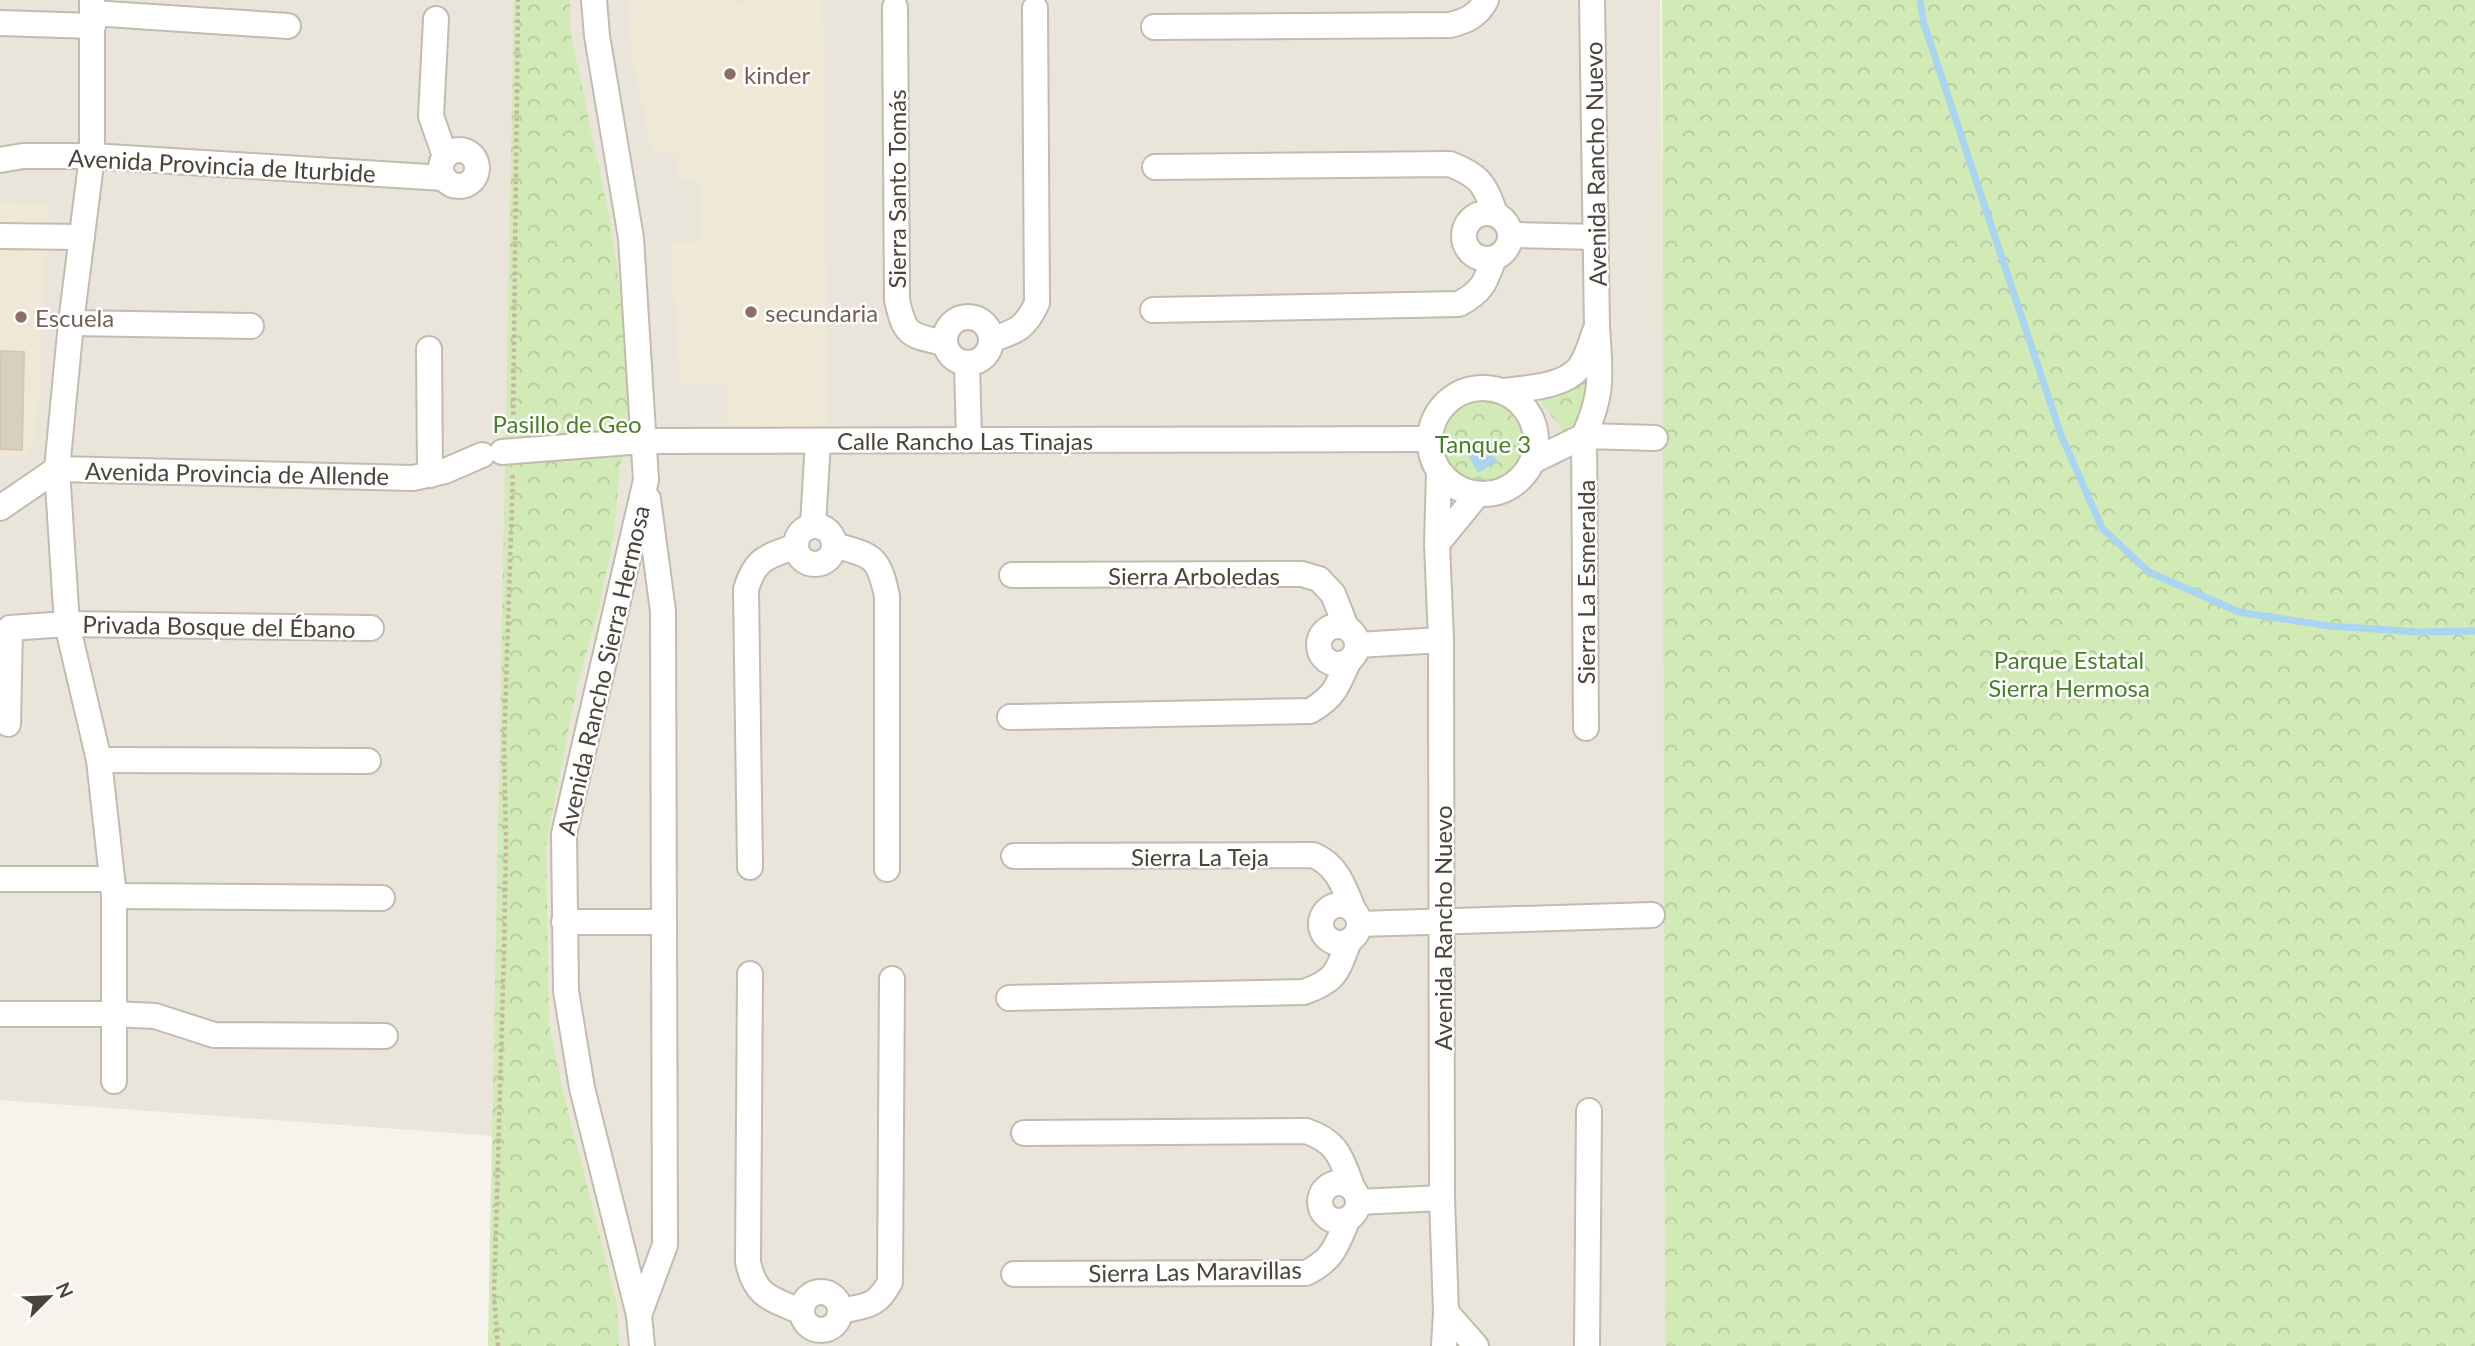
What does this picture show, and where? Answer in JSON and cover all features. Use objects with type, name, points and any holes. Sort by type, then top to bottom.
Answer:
[{"type":"street","name":"Avenida Rancho Sierra Hermosa","points":[[594,0],[597,36],[631,237],[646,480],[663,611],[665,1245],[639,1315]]},
{"type":"street","points":[[1154,27],[1450,25],[1469,20],[1486,0]]},
{"type":"street","name":"Avenida Rancho Nuevo","points":[[1584,436],[1596,409],[1601,381],[1597,327],[1592,0]]},
{"type":"street","name":"Sierra Santo Tomás","points":[[895,7],[897,300],[902,324],[916,336],[944,343],[951,358],[967,365]]},
{"type":"street","points":[[992,339],[1012,333],[1028,322],[1037,303],[1035,8]]},
{"type":"street","points":[[92,13],[92,156],[71,323],[57,469],[67,624],[99,760],[113,887],[114,1080]]},
{"type":"street","points":[[0,23],[92,13],[288,26]]},
{"type":"street","name":"Avenida Provincia de Iturbide","points":[[0,160],[23,156],[92,156],[445,167],[431,116],[436,19]]},
{"type":"street","points":[[1155,167],[1450,164],[1472,173],[1487,191],[1494,213]]},
{"type":"street","points":[[1482,212],[1494,213],[1506,221],[1511,235],[1506,250],[1494,258],[1482,259],[1471,253],[1464,242],[1464,229],[1471,218],[1482,212]]},
{"type":"street","points":[[1511,235],[1596,237]]},
{"type":"street","points":[[0,236],[82,237]]},
{"type":"street","points":[[1153,310],[1459,304],[1476,295],[1494,258]]},
{"type":"street","points":[[944,343],[946,330],[954,321],[966,317],[978,319],[988,327],[992,339],[989,352],[979,362],[967,365],[969,439]]},
{"type":"street","points":[[71,323],[251,326]]},
{"type":"street","points":[[1504,391],[1521,403],[1533,420],[1536,441],[1533,461],[1520,481],[1500,492],[1477,495],[1455,487],[1439,472],[1431,456],[1429,439],[1433,418],[1445,401],[1463,390],[1483,387],[1504,391],[1544,385],[1562,379],[1579,368],[1597,327]]},
{"type":"street","points":[[429,349],[430,475]]},
{"type":"street","points":[[1533,461],[1584,436],[1655,438]]},
{"type":"street","name":"Sierra La Esmeralda","points":[[1584,436],[1586,728]]},
{"type":"street","name":"Calle Rancho Las Tinajas","points":[[499,453],[643,441],[1429,439]]},
{"type":"street","points":[[813,525],[818,441]]},
{"type":"street","name":"Avenida Provincia de Allende","points":[[0,508],[57,469],[413,478],[445,471],[499,453]]},
{"type":"street","name":"Avenida Rancho Nuevo","points":[[1439,472],[1437,544],[1441,640],[1442,1198],[1446,1312],[1444,1346]]},
{"type":"street","name":"Avenida Rancho Sierra Hermosa","points":[[642,1346],[639,1315],[582,1088],[566,991],[564,834],[646,480]]},
{"type":"street","points":[[1437,544],[1477,495]]},
{"type":"street","points":[[813,525],[824,528],[831,534],[834,545],[831,556],[822,563],[810,563],[800,557],[796,546],[798,536],[813,525]]},
{"type":"street","points":[[834,545],[868,554],[881,569],[887,596],[887,869]]},
{"type":"street","points":[[750,867],[746,589],[752,570],[764,559],[796,546]]},
{"type":"street","name":"Sierra Arboledas","points":[[1012,576],[1302,574],[1319,579],[1333,594],[1350,645]]},
{"type":"street","name":"Privada Bosque del Ébano","points":[[8,724],[10,628],[67,624],[371,628]]},
{"type":"street","points":[[1010,718],[1310,711],[1326,701],[1337,688],[1350,645],[1441,640]]},
{"type":"street","points":[[99,760],[369,761]]},
{"type":"street","name":"Sierra La Teja","points":[[1014,856],[1313,855],[1327,860],[1340,878],[1354,925]]},
{"type":"street","points":[[0,879],[113,887],[382,898]]},
{"type":"street","points":[[1009,998],[1304,992],[1322,985],[1336,973],[1354,925],[1653,915]]},
{"type":"street","points":[[564,922],[664,922]]},
{"type":"street","points":[[750,974],[748,1262],[752,1280],[766,1296],[802,1312]]},
{"type":"street","points":[[840,1311],[872,1305],[883,1295],[890,1282],[891,979]]},
{"type":"street","points":[[0,1014],[155,1016],[214,1035],[385,1036]]},
{"type":"street","points":[[1587,1346],[1589,1111]]},
{"type":"street","points":[[1024,1133],[1306,1131],[1325,1138],[1340,1156],[1353,1203],[1442,1198]]},
{"type":"street","name":"Sierra Las Maravillas","points":[[1014,1274],[1306,1273],[1323,1264],[1333,1254],[1353,1203]]},
{"type":"street","points":[[819,1292],[828,1293],[835,1298],[840,1311],[837,1321],[823,1338],[805,1322],[802,1312],[807,1297],[819,1292]]},
{"type":"street","points":[[1446,1312],[1476,1346]]},
{"type":"path","points":[[498,1346],[495,1272],[506,841],[499,453],[518,0]]},
{"type":"shaded area","points":[[0,0],[1660,0],[1673,1346],[489,1346],[493,1136],[0,1100]]},
{"type":"shaded area","name":"secundaria","points":[[627,0],[736,0],[740,4],[751,0],[822,0],[828,428],[729,433],[726,382],[680,383],[670,242],[700,242],[699,179],[678,179],[678,154],[652,152],[633,64]]},
{"type":"shaded area","name":"Escuela","points":[[0,202],[48,203],[37,431],[26,455],[0,456]]},
{"type":"green space","name":"Pasillo de Geo","points":[[514,0],[570,0],[570,30],[611,225],[623,311],[629,427],[620,466],[614,537],[597,615],[577,686],[546,846],[549,1024],[562,1087],[617,1304],[619,1346],[488,1346]]},
{"type":"green space","name":"Parque Estatal Sierra Hermosa","points":[[1662,0],[2475,0],[2475,1346],[1665,1346]]},
{"type":"green space","points":[[1594,351],[1591,407],[1574,433],[1564,433],[1539,399]]},
{"type":"green space","name":"Tanque 3","points":[[1483,397],[1501,401],[1516,411],[1526,426],[1530,444],[1526,462],[1516,477],[1501,487],[1483,491],[1465,487],[1450,477],[1440,462],[1436,444],[1440,426],[1450,411],[1465,401]]},
{"type":"water","points":[[1487,444],[1497,461],[1478,473],[1467,453]]},
{"type":"building","points":[[0,351],[24,352],[22,450],[0,449]]},
{"type":"waterway","points":[[1920,0],[1924,24],[2061,435],[2102,528],[2149,572],[2239,612],[2329,626],[2420,632],[2475,631]]},
{"type":"place","name":"kinder","points":[[730,74]]},
{"type":"place","name":"secundaria","points":[[751,312]]},
{"type":"place","name":"Escuela","points":[[21,317]]}]
